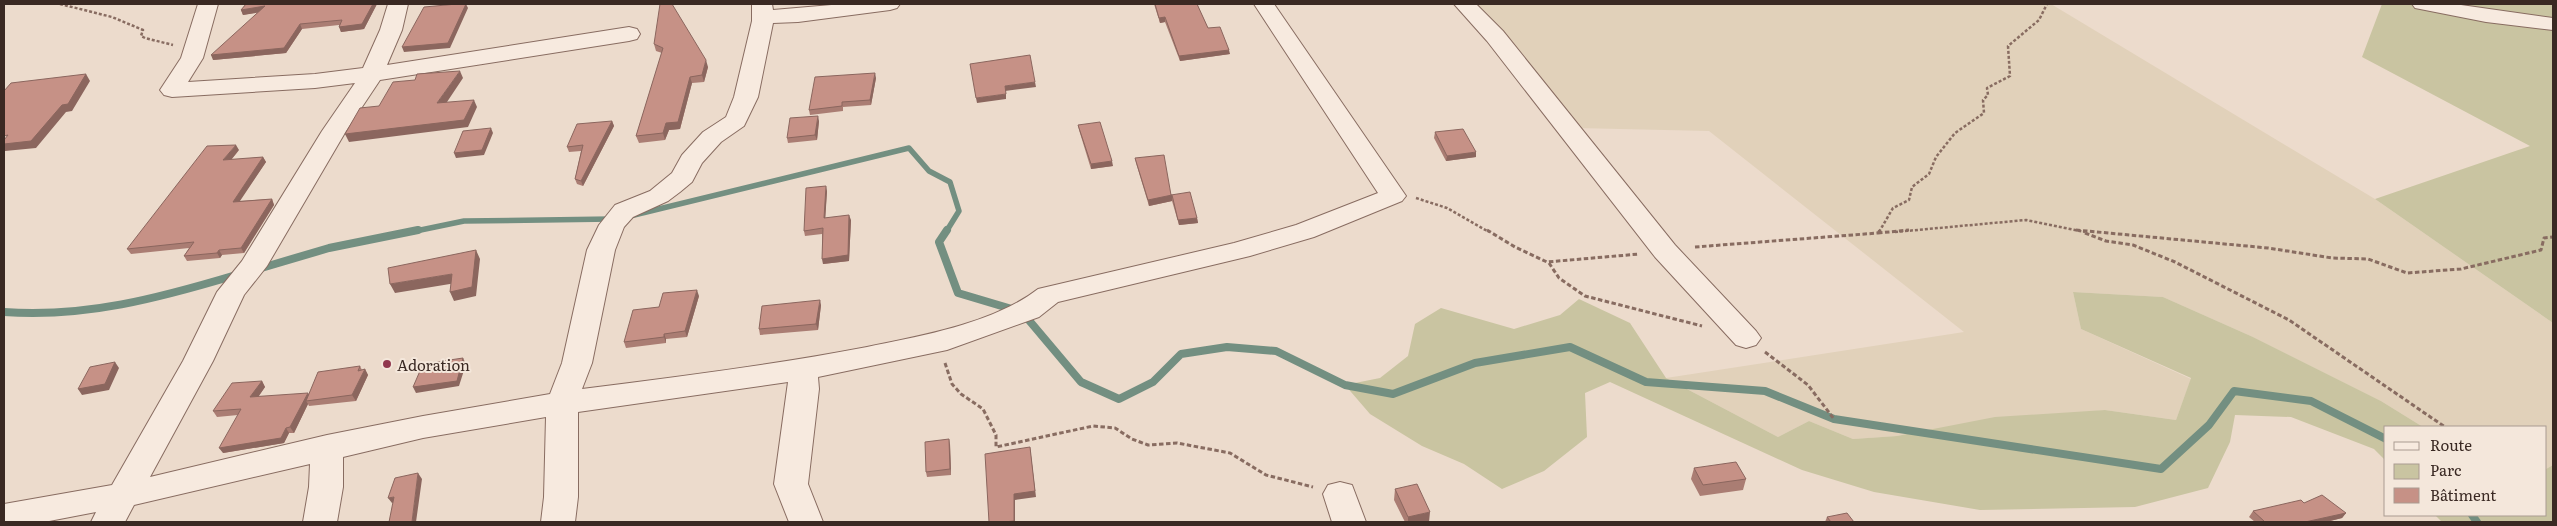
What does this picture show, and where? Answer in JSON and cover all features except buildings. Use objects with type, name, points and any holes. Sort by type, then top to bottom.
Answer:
[{"type":"street","points":[[208,4],[192,50],[192,58],[172,90],[315,81],[372,74],[629,34]]},
{"type":"street","points":[[108,522],[198,361],[231,292],[253,266],[334,131],[372,74],[391,30],[398,4]]},
{"type":"street","points":[[558,522],[561,497],[562,403],[577,363],[601,250],[612,225],[624,211],[659,196],[683,177],[691,160],[712,136],[736,121],[746,97],[762,10],[798,16],[890,4]]},
{"type":"street","points":[[4,517],[123,495],[327,447],[423,427],[562,403],[802,370],[946,340],[970,329],[1029,310],[1048,295],[1240,250],[1305,231],[1393,196],[1264,4]]},
{"type":"street","points":[[1464,4],[1495,36],[1665,251],[1746,338]]},
{"type":"street","points":[[2422,4],[2486,16],[2553,24]]},
{"type":"street","points":[[802,370],[804,389],[792,484],[806,522]]},
{"type":"street","points":[[320,522],[326,487],[327,447]]},
{"type":"path","points":[[60,4],[66,8],[112,16],[143,30],[141,36],[145,38],[192,50]]},
{"type":"path","points":[[1878,233],[1893,208],[1909,200],[1912,187],[1929,174],[1936,157],[1954,133],[1984,113],[1983,100],[1988,95],[1987,88],[2010,76],[2008,46],[2039,20],[2047,4]]},
{"type":"path","points":[[1393,196],[1420,198],[1444,208],[1523,252],[1549,263],[1728,243],[1757,244],[2026,220],[2079,231],[2268,248],[2332,258],[2368,259],[2407,273],[2460,269],[2541,250],[2544,238],[2553,237]]},
{"type":"path","points":[[2079,231],[2106,241],[2133,246],[2175,262],[2289,320],[2444,426]]},
{"type":"path","points":[[1549,263],[1559,278],[1585,296],[1746,338],[1808,385],[1834,419]]},
{"type":"path","points":[[946,340],[943,348],[945,365],[952,384],[961,394],[983,409],[996,436],[996,447],[1093,426],[1115,428],[1132,439],[1148,445],[1177,443],[1230,453],[1266,475],[1345,508]]},
{"type":"shaded area","points":[[1467,4],[2051,4],[2375,199],[2553,323],[2553,465],[2547,468],[2547,426],[2421,426],[2381,401],[2253,337],[2163,297],[2073,292],[2081,329],[2191,379],[2176,420],[2105,410],[1897,436],[1853,439],[1809,421],[1778,437],[1666,378],[1964,332],[1709,131],[1576,128]]},
{"type":"green space","points":[[2382,4],[2553,4],[2553,323],[2375,199],[2530,146],[2362,57]]},
{"type":"green space","points":[[2073,292],[2163,297],[2253,337],[2381,401],[2421,426],[2384,426],[2384,459],[2374,449],[2291,417],[2235,415],[2230,442],[2208,488],[2135,507],[1980,510],[1874,492],[1802,470],[1610,382],[1585,393],[1587,437],[1544,471],[1502,489],[1464,464],[1422,446],[1370,414],[1345,385],[1380,378],[1408,356],[1415,324],[1441,308],[1514,329],[1560,315],[1579,299],[1630,323],[1666,378],[1778,437],[1809,421],[1853,439],[1897,436],[1995,417],[2105,410],[2176,420],[2191,378],[2081,329]]},
{"type":"green space","points":[[2553,465],[2553,522],[2442,522],[2436,516],[2547,516],[2547,468]]},
{"type":"waterway","points":[[630,216],[909,148],[929,171],[950,182],[959,211],[946,232]]},
{"type":"waterway","points":[[411,232],[464,221],[612,219]]},
{"type":"waterway","points":[[258,269],[329,248],[418,230]]},
{"type":"waterway","points":[[947,230],[939,242],[958,293],[1022,312],[1081,382],[1119,399],[1153,382],[1181,354],[1227,347],[1276,351],[1345,385],[1393,394],[1475,363],[1570,347],[1646,382],[1765,391],[1834,419],[2161,469],[2209,425],[2234,391],[2311,401],[2384,438]]},
{"type":"waterway","points":[[4,312],[64,312],[93,309],[150,298],[236,275]]},
{"type":"waterway","points":[[2473,516],[2477,522]]},
{"type":"place","name":"Adoration","points":[[387,364]]}]
